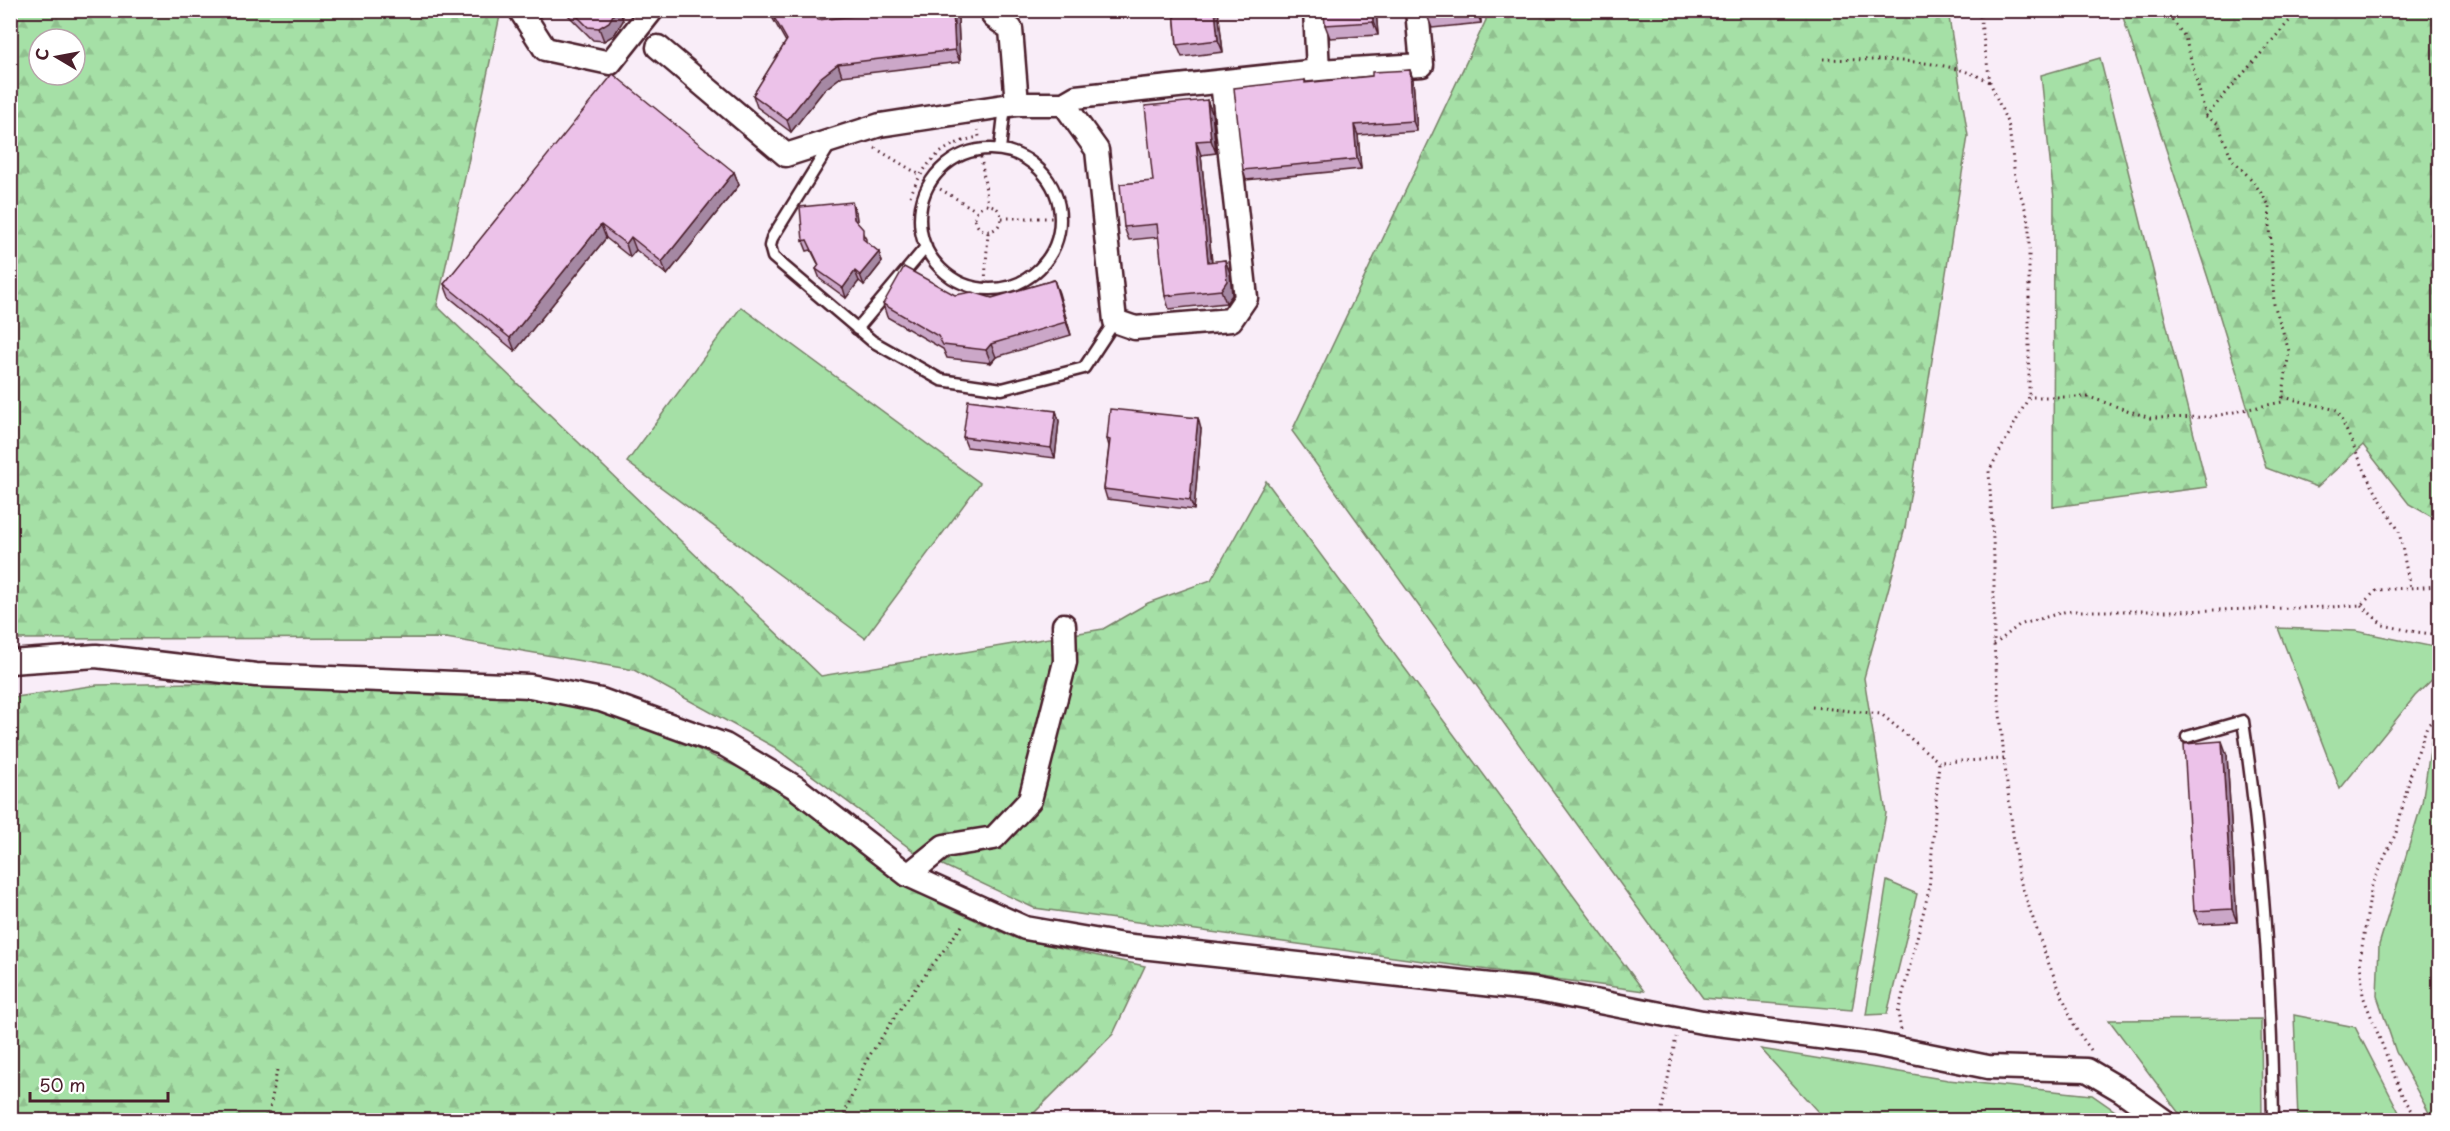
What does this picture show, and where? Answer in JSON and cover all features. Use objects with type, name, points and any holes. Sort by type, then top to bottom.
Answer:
[{"type":"street","points":[[520,10],[545,49],[610,63],[652,10]]},
{"type":"street","points":[[993,10],[994,17],[1011,29],[1011,105]]},
{"type":"street","points":[[1315,10],[1318,70]]},
{"type":"street","points":[[658,47],[786,155],[880,125],[1011,105],[1064,104],[1076,97],[1318,70],[1422,65],[1417,10]]},
{"type":"street","points":[[1064,104],[1097,150],[1115,321],[1135,328],[1232,320],[1246,298],[1222,82]]},
{"type":"street","points":[[908,875],[944,846],[994,838],[1030,800],[1065,662],[1064,625]]},
{"type":"street","points":[[10,662],[96,656],[256,675],[530,686],[601,700],[725,746],[795,787],[908,875],[1025,928],[1123,945],[1538,990],[1702,1022],[1874,1044],[1988,1067],[2087,1071],[2121,1090],[2163,1120]]},
{"type":"lane","points":[[1000,149],[1011,105]]},
{"type":"lane","points":[[842,137],[772,238],[770,246],[773,256],[872,341],[941,380],[1002,389],[1084,368],[1115,321]]},
{"type":"lane","points":[[980,149],[1000,149],[1022,156],[1040,169],[1054,188],[1060,219],[1059,233],[1051,255],[1036,273],[1017,285],[994,290],[971,287],[951,278],[934,262],[926,247],[920,221],[922,201],[930,183],[943,166],[961,155],[980,149]]},
{"type":"lane","points":[[857,329],[926,247]]},
{"type":"lane","points":[[2187,736],[2243,721],[2256,810],[2271,1028],[2272,1120]]},
{"type":"path","points":[[1979,10],[1990,82],[2009,127],[2014,177],[2029,221],[2029,398],[1989,471],[1994,557],[1994,645],[2004,759],[2018,875],[2048,962],[2076,1029],[2095,1055]]},
{"type":"path","points":[[2029,398],[2089,397],[2150,418],[2210,417],[2282,402],[2289,351],[2274,304],[2270,205],[2253,181],[2232,159],[2218,124],[2206,116],[2185,37],[2165,10]]},
{"type":"path","points":[[2206,116],[2299,10]]},
{"type":"path","points":[[1823,58],[1926,64],[1972,72],[1990,82]]},
{"type":"path","points":[[910,196],[920,175],[940,152],[961,140],[979,137],[976,110]]},
{"type":"path","points":[[842,137],[920,175]]},
{"type":"path","points":[[981,157],[988,205]]},
{"type":"path","points":[[935,186],[977,211]]},
{"type":"path","points":[[988,205],[996,207],[1002,218],[999,227],[988,231],[982,230],[976,224],[977,211],[988,205]]},
{"type":"path","points":[[1002,218],[1052,218]]},
{"type":"path","points":[[985,282],[988,231]]},
{"type":"path","points":[[2283,397],[2337,410],[2370,482],[2399,531],[2410,588]]},
{"type":"path","points":[[1994,645],[2019,625],[2067,611],[2176,611],[2361,605],[2377,590],[2439,586]]},
{"type":"path","points":[[2361,605],[2384,625],[2416,633],[2439,635]]},
{"type":"path","points":[[1812,707],[1881,714],[1939,762],[2004,759]]},
{"type":"path","points":[[2418,1120],[2402,1095],[2363,996],[2360,960],[2372,884],[2396,833],[2412,769],[2427,726],[2439,713]]},
{"type":"path","points":[[1904,1050],[1899,1012],[1929,890],[1939,762]]},
{"type":"path","points":[[842,1120],[866,1060],[902,1006],[975,907]]},
{"type":"path","points":[[1660,1120],[1676,1039],[1672,1016]]},
{"type":"path","points":[[269,1120],[277,1070]]},
{"type":"path","points":[[260,1120],[269,1114]]},
{"type":"green space","points":[[10,11],[501,11],[437,306],[821,676],[1103,629],[1148,603],[1211,580],[1266,481],[1644,991],[1034,908],[915,852],[774,747],[634,670],[446,638],[11,639]]},
{"type":"green space","points":[[1485,11],[1948,11],[1968,136],[1905,528],[1864,678],[1886,813],[1852,1010],[1703,998],[1292,431],[1486,20]]},
{"type":"green space","points":[[2121,11],[2439,11],[2439,521],[2409,504],[2363,445],[2317,487],[2266,468],[2208,278]]},
{"type":"green space","points":[[2100,58],[2207,487],[2053,507],[2054,199],[2041,75]]},
{"type":"green space","points":[[741,307],[980,483],[865,638],[627,462]]},
{"type":"green space","points":[[2278,628],[2356,631],[2439,648],[2439,673],[2415,696],[2340,789]]},
{"type":"green space","points":[[193,683],[282,688],[371,688],[504,695],[581,706],[658,731],[750,773],[816,817],[866,857],[940,904],[1015,938],[1145,966],[1113,1034],[1031,1116],[1020,1120],[11,1120],[10,698],[97,685]]},
{"type":"green space","points":[[2439,727],[2440,1120],[2433,1120],[2396,1052],[2377,996],[2379,945],[2422,803],[2433,731]]},
{"type":"green space","points":[[1887,881],[1917,894],[1887,1014],[1866,1015]]},
{"type":"green space","points":[[2294,1015],[2355,1027],[2403,1120],[2298,1120]]},
{"type":"green space","points":[[2261,1019],[2262,1120],[2193,1120],[2178,1112],[2109,1020]]},
{"type":"green space","points":[[1761,1049],[1948,1080],[2092,1095],[2128,1120],[1820,1120],[1819,1113]]},
{"type":"building","points":[[571,10],[616,10],[609,22],[599,28],[588,27]]},
{"type":"building","points":[[770,10],[813,10],[818,20],[912,10],[953,10],[955,50],[838,64],[820,78],[787,120],[753,95],[787,40]]},
{"type":"building","points":[[1174,10],[1215,10],[1218,40],[1177,45]]},
{"type":"building","points":[[1324,10],[1372,10],[1373,22],[1325,25]]},
{"type":"building","points":[[1427,10],[1472,10],[1427,15]]},
{"type":"building","points":[[1410,70],[1413,121],[1354,125],[1357,159],[1243,170],[1234,88],[1305,80],[1305,83],[1372,76],[1372,72]]},
{"type":"building","points":[[613,74],[734,172],[662,262],[631,237],[626,244],[601,225],[510,338],[444,284]]},
{"type":"building","points":[[1207,100],[1211,140],[1196,141],[1208,262],[1225,260],[1227,281],[1221,290],[1165,296],[1157,224],[1124,227],[1120,184],[1153,181],[1145,106]]},
{"type":"building","points":[[852,202],[854,219],[863,229],[863,239],[879,252],[860,275],[855,271],[843,288],[816,269],[819,265],[807,240],[803,241],[800,207]]},
{"type":"building","points":[[904,267],[955,295],[972,292],[992,298],[1054,280],[1066,322],[991,344],[986,350],[943,345],[938,336],[883,304]]},
{"type":"building","points":[[968,400],[1056,411],[1051,448],[963,437]]},
{"type":"building","points":[[1110,409],[1198,418],[1190,500],[1104,489],[1110,440],[1107,439]]},
{"type":"building","points":[[2222,741],[2232,909],[2194,911],[2184,744]]}]
